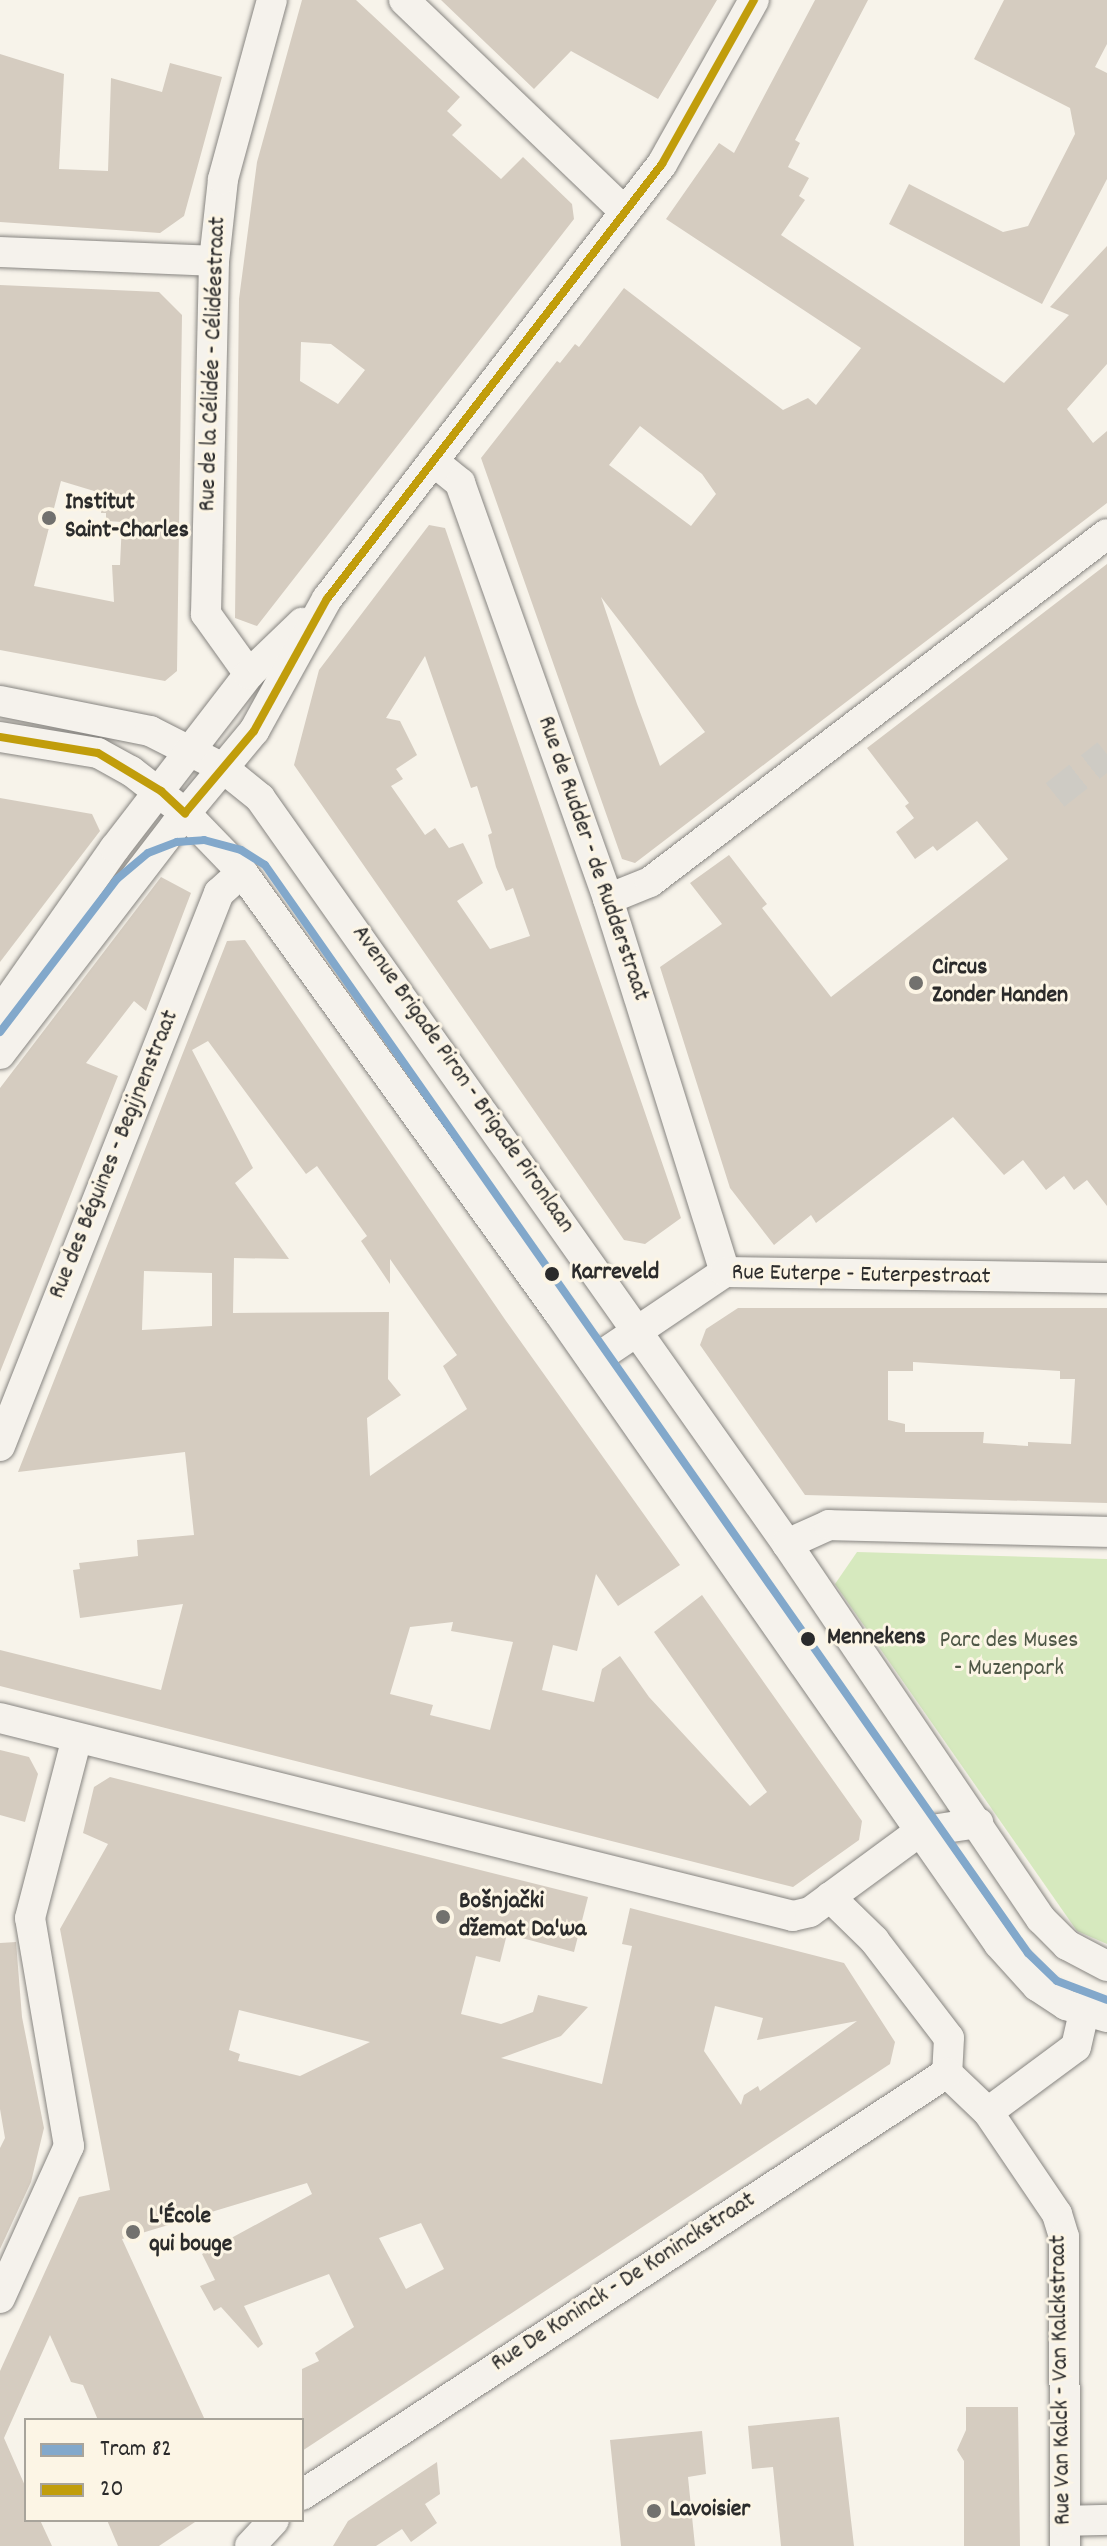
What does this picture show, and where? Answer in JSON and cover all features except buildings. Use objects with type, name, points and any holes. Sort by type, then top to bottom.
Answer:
[{"type":"street","name":"Rue de la Célidée - Célidéestraat","points":[[249,674],[206,614],[214,261],[223,179],[272,0]]},
{"type":"street","points":[[404,0],[625,212]]},
{"type":"street","points":[[0,1054],[185,813],[254,731],[327,599],[662,164],[754,0]]},
{"type":"street","points":[[0,252],[214,261]]},
{"type":"street","name":"Rue de Rudder - de Rudderstraat","points":[[433,461],[460,483],[608,899],[725,1272]]},
{"type":"street","points":[[608,899],[650,882],[1107,534]]},
{"type":"street","points":[[0,1012],[249,674],[327,599]]},
{"type":"street","name":"Avenue Brigade Piron - Brigade Pironlaan","points":[[0,701],[126,724],[193,751],[223,768],[260,798],[303,854],[787,1544],[1041,1919],[1067,1945],[1107,1966]]},
{"type":"street","points":[[0,737],[98,753],[161,791],[242,872],[593,1361],[999,1944],[1037,1986],[1085,2011]]},
{"type":"street","name":"Rue des Béguines - Begijnenstraat","points":[[0,1446],[219,893],[242,872]]},
{"type":"street","name":"Rue Euterpe - Euterpestraat","points":[[593,1361],[725,1272],[1107,1278]]},
{"type":"street","points":[[787,1544],[829,1525],[1107,1532]]},
{"type":"street","points":[[0,1718],[793,1916],[810,1912],[919,1832],[978,1823]]},
{"type":"street","points":[[0,2298],[69,2146],[30,1918],[77,1738]]},
{"type":"street","points":[[830,1897],[874,1940],[949,2038],[947,2073],[988,2112],[1076,2047],[1085,2011],[1067,1945]]},
{"type":"street","name":"Rue De Koninck - De Koninckstraat","points":[[304,2494],[947,2073]]},
{"type":"street","name":"Rue Van Kalck - Van Kalckstraat","points":[[988,2112],[1057,2214],[1064,2237],[1065,2533]]},
{"type":"street","points":[[1065,2533],[1107,2520]]},
{"type":"street","points":[[250,2546],[272,2522]]},
{"type":"green space","name":"Parc des Muses - Muzenpark","points":[[857,1552],[1107,1559],[1107,1944],[1077,1931],[835,1584]]},
{"type":"tunnel","points":[[1055,795],[1107,754]]},
{"type":"tram line","name":"82","points":[[0,1032],[117,879],[148,853],[177,842],[204,840],[241,850],[265,865],[1028,1953],[1057,1981],[1107,2000]]},
{"type":"transit line","name":"20","points":[[0,737],[98,753],[161,791],[185,813],[254,731],[327,599],[662,164],[754,0]]},
{"type":"place","name":"Institut Saint-Charles","points":[[49,518]]},
{"type":"place","name":"Circus Zonder Handen","points":[[916,983]]},
{"type":"place","name":"Karreveld","points":[[552,1274]]},
{"type":"place","name":"Mennekens","points":[[808,1639]]},
{"type":"place","name":"Bošnjački džemat Da'wa","points":[[443,1917]]},
{"type":"place","name":"L'École qui bouge","points":[[133,2232]]},
{"type":"place","name":"Lavoisier","points":[[654,2511]]}]
